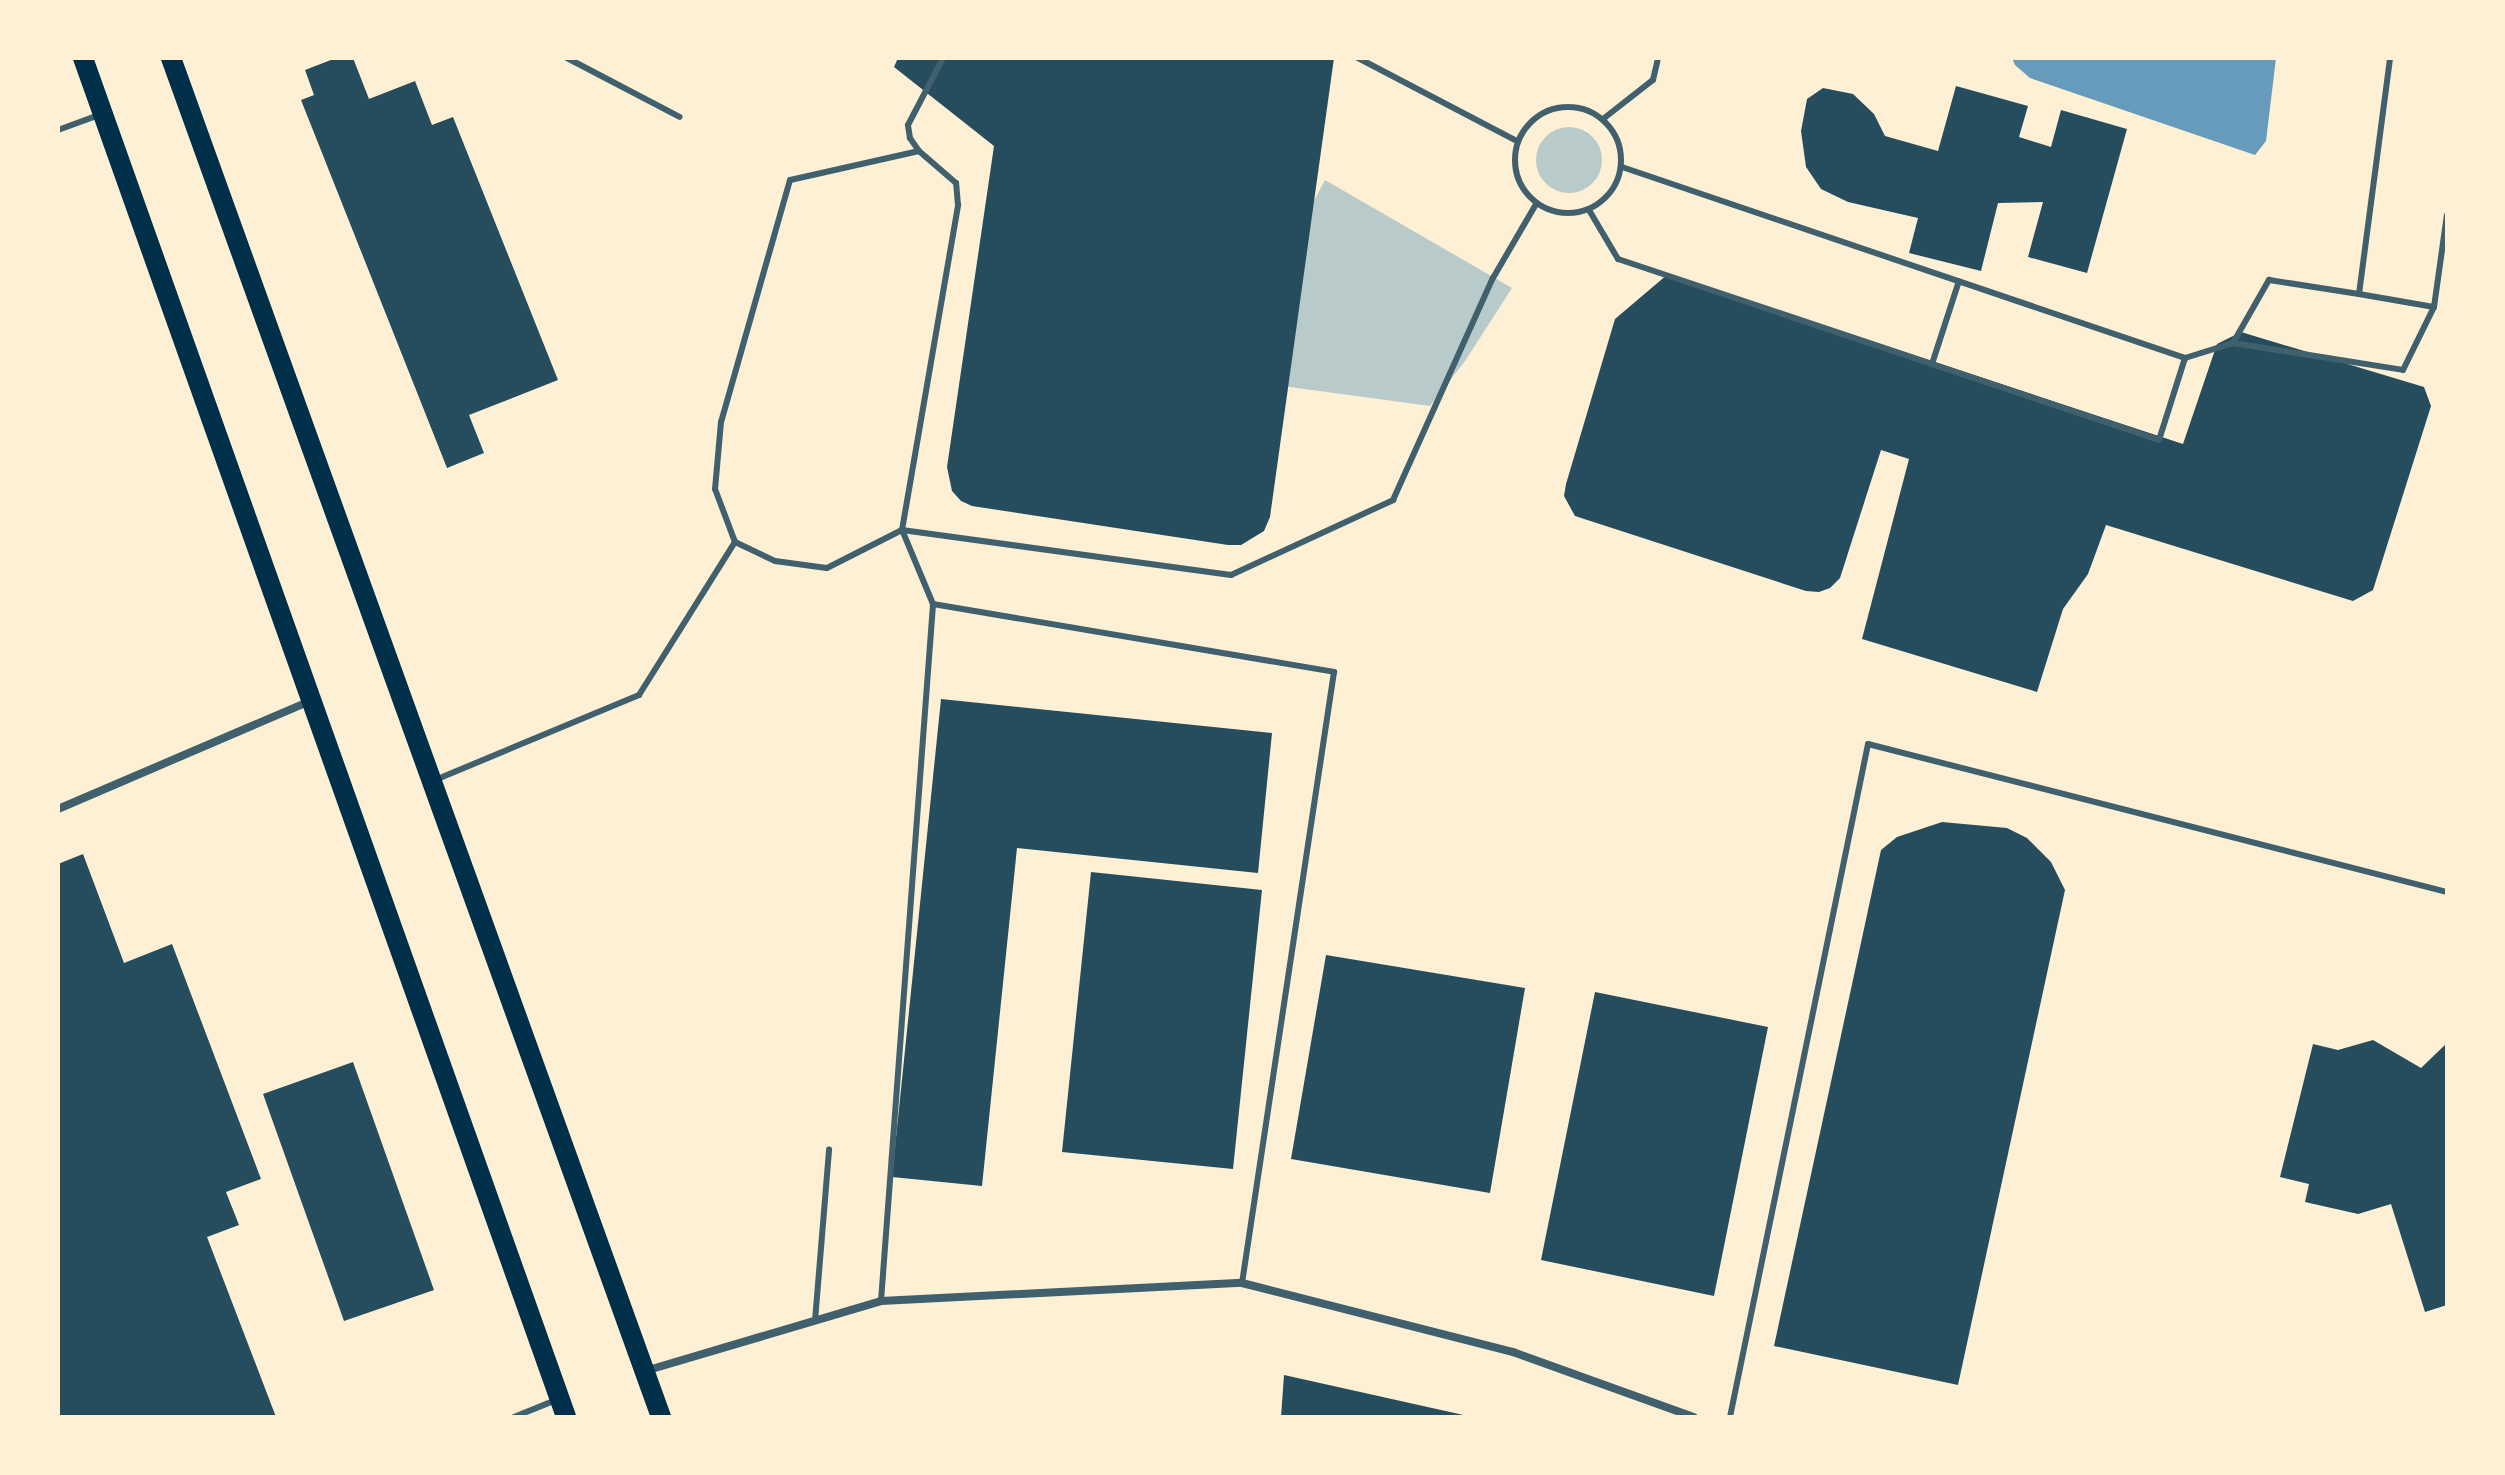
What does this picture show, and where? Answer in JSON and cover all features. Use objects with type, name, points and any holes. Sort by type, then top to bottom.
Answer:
[{"type":"main road","points":[[83,58],[562,1408]]},
{"type":"main road","points":[[171,58],[661,1417]]},
{"type":"street","points":[[58,809],[311,701]]},
{"type":"street","points":[[644,1371],[881,1301],[1242,1283],[1513,1352],[1694,1417]]},
{"type":"lane","points":[[567,58],[680,117]]},
{"type":"lane","points":[[881,1301],[933,604],[902,530],[958,205],[956,183],[919,151],[910,138],[908,125],[943,58]]},
{"type":"lane","points":[[1358,58],[1517,141]]},
{"type":"lane","points":[[1603,119],[1653,80],[1658,58]]},
{"type":"lane","points":[[2359,294],[2390,58]]},
{"type":"lane","points":[[1572,107],[1603,119],[1621,148],[1622,167],[1616,184],[1605,200],[1589,210],[1572,214],[1553,212],[1536,204],[1523,190],[1516,175],[1514,158],[1517,141],[1526,127],[1554,108],[1572,107]]},
{"type":"lane","points":[[58,130],[103,114]]},
{"type":"lane","points":[[919,151],[790,180],[721,422],[715,489],[735,542],[775,561],[827,568],[902,530],[1231,575],[1393,500],[1493,278],[1536,204]]},
{"type":"lane","points":[[1622,167],[2185,358],[2233,343],[2403,370],[2434,307],[2447,215]]},
{"type":"lane","points":[[1589,210],[1618,259],[2159,440],[2185,358]]},
{"type":"lane","points":[[2233,343],[2269,280],[2434,307]]},
{"type":"lane","points":[[1932,364],[1959,281]]},
{"type":"lane","points":[[432,782],[639,695],[735,542]]},
{"type":"lane","points":[[933,604],[1334,672],[1242,1283]]},
{"type":"lane","points":[[1730,1417],[1868,744],[2447,892]]},
{"type":"lane","points":[[815,1321],[829,1150]]},
{"type":"lane","points":[[514,1417],[562,1408]]},
{"type":"shaded area","points":[[1569,127],[1582,130],[1592,137],[1599,147],[1602,160],[1599,173],[1592,183],[1582,190],[1569,193],[1556,190],[1546,183],[1539,173],[1536,160],[1539,147],[1546,137],[1556,130]]},
{"type":"shaded area","points":[[1325,180],[1512,288],[1465,361],[1430,406],[1275,385],[1260,301]]},
{"type":"water","points":[[2012,58],[2276,58],[2266,141],[2255,155],[2030,78],[2015,65]]},
{"type":"building","points":[[336,58],[353,58],[369,99],[415,81],[432,125],[453,117],[558,380],[469,415],[484,453],[447,468],[301,100],[314,95],[305,70]]},
{"type":"building","points":[[898,58],[1334,58],[1270,517],[1264,531],[1241,545],[1228,545],[972,506],[961,501],[952,491],[947,467],[994,146],[894,67]]},
{"type":"building","points":[[1956,86],[2028,106],[2019,137],[2051,147],[2061,110],[2127,129],[2087,273],[2028,257],[2043,202],[1998,203],[1981,271],[1909,253],[1918,218],[1848,202],[1821,189],[1806,167],[1801,131],[1807,99],[1823,88],[1853,94],[1874,114],[1885,136],[1938,151]]},
{"type":"building","points":[[1668,274],[2183,444],[2217,344],[2241,332],[2424,387],[2431,406],[2373,590],[2353,601],[2106,525],[2088,574],[2063,609],[2037,692],[1862,639],[1909,459],[1881,450],[1840,578],[1830,588],[1819,592],[1806,591],[1575,516],[1564,496],[1566,484],[1615,319]]},
{"type":"building","points":[[941,699],[1272,733],[1258,873],[1017,848],[982,1186],[892,1177]]},
{"type":"building","points":[[1942,822],[2007,828],[2027,838],[2051,862],[2065,890],[1958,1385],[1774,1346],[1881,850],[1897,837]]},
{"type":"building","points":[[83,854],[124,963],[172,944],[261,1179],[226,1192],[239,1225],[207,1237],[276,1417],[58,1417],[58,864]]},
{"type":"building","points":[[1091,872],[1262,890],[1233,1169],[1062,1152]]},
{"type":"building","points":[[1326,955],[1525,988],[1490,1193],[1291,1159]]},
{"type":"building","points":[[1595,992],[1768,1027],[1714,1296],[1541,1260]]},
{"type":"building","points":[[2373,1040],[2421,1068],[2447,1043],[2447,1305],[2425,1312],[2391,1204],[2358,1214],[2305,1202],[2309,1184],[2280,1177],[2313,1044],[2338,1050]]},
{"type":"building","points":[[353,1062],[434,1290],[344,1321],[263,1094]]},
{"type":"building","points":[[1284,1375],[1468,1416],[1468,1417],[1281,1417]]}]
